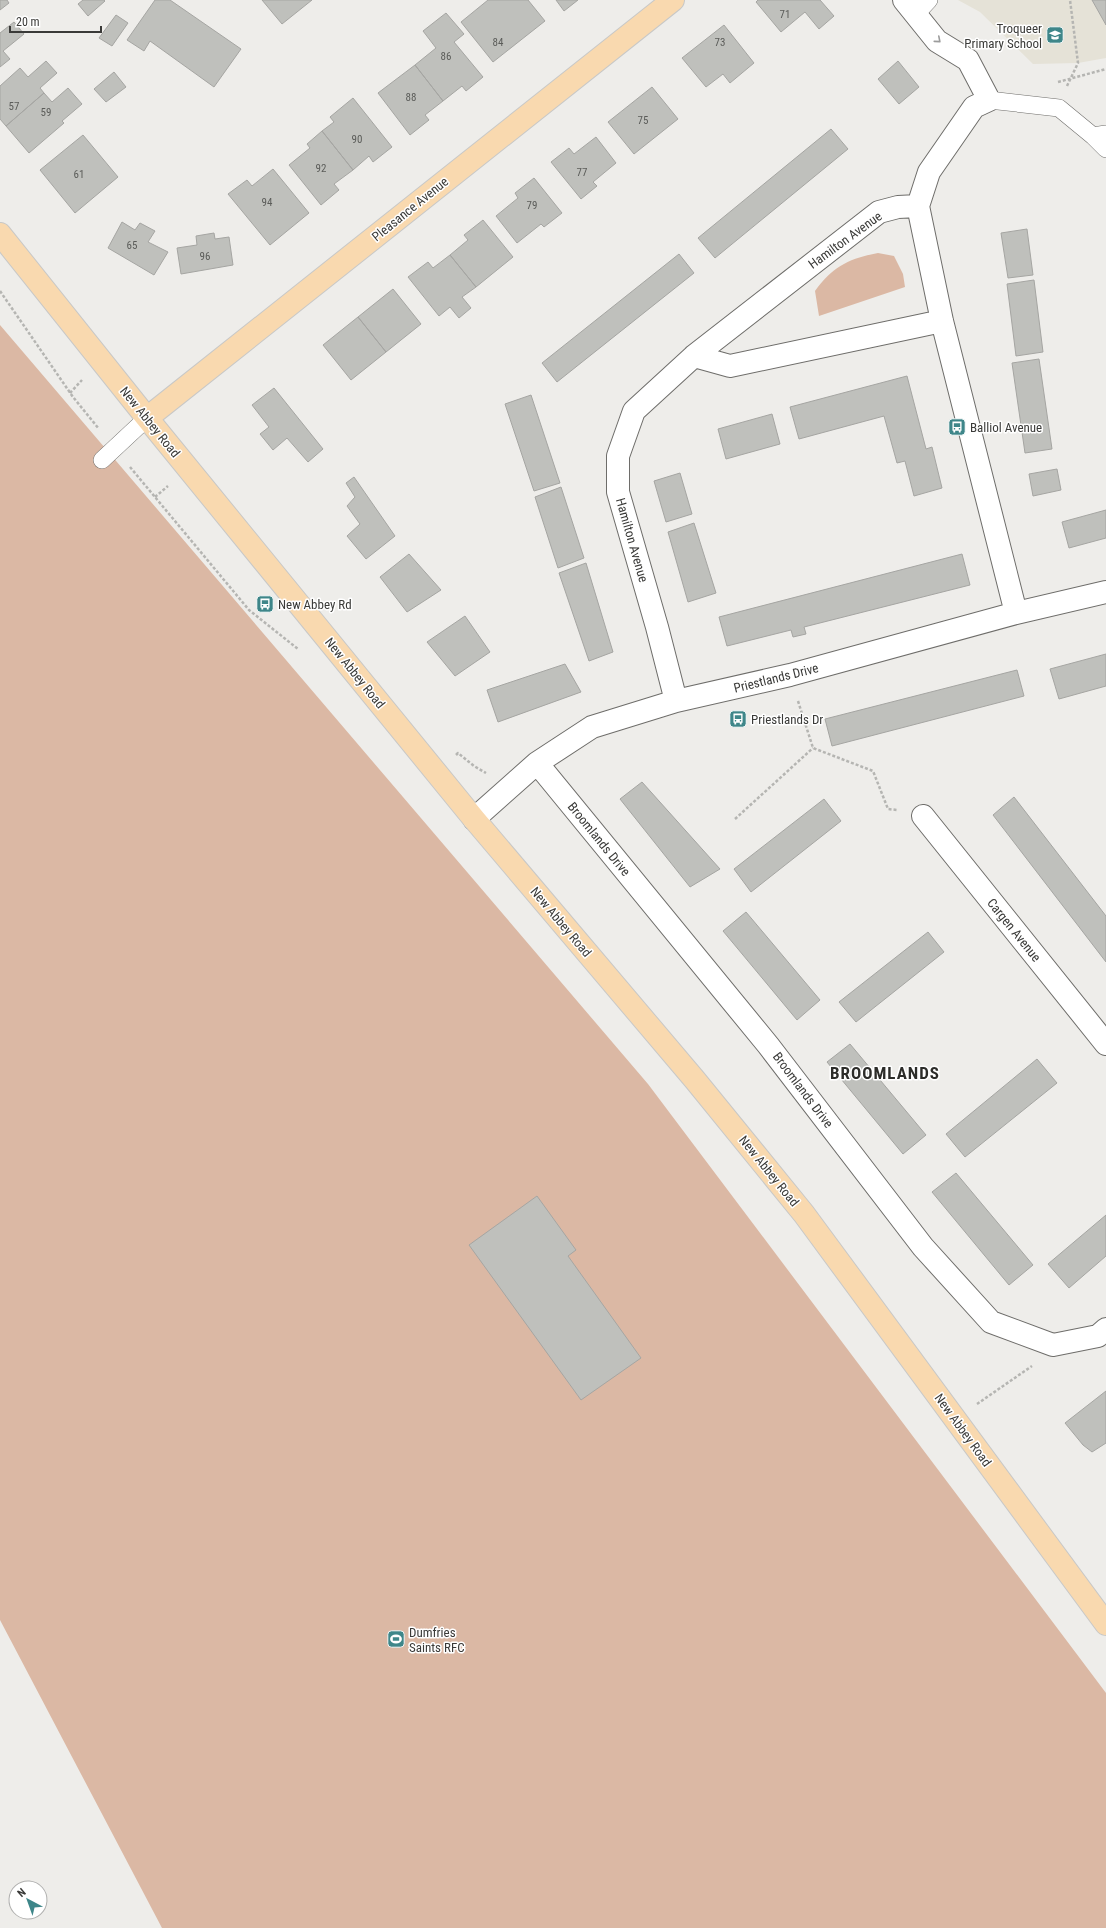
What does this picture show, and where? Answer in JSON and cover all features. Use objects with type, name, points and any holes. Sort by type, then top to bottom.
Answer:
[{"type":"main road","name":"Pleasance Avenue","points":[[147,418],[673,0]]},
{"type":"main road","name":"New Abbey Road","points":[[0,234],[147,418],[474,819],[695,1080],[804,1214],[1106,1624]]},
{"type":"street","points":[[916,5],[937,41],[968,60],[989,100],[974,107],[929,172],[918,206],[942,320],[1016,613]]},
{"type":"street","name":"Hamilton Avenue","points":[[676,701],[658,627],[618,492],[618,456],[634,411],[694,356],[879,212],[898,207],[918,206]]},
{"type":"street","points":[[694,356],[730,366],[942,320]]},
{"type":"street","name":"Priestlands Drive","points":[[474,819],[537,763],[592,727],[676,701],[790,675],[1016,613],[1106,592]]},
{"type":"street","name":"Broomlands Drive","points":[[537,763],[768,1045],[924,1247],[992,1322],[1053,1345],[1098,1336],[1106,1329]]},
{"type":"street","name":"Cargen Avenue","points":[[922,816],[1106,1044]]},
{"type":"lane","points":[[989,100],[1059,108],[1100,135],[1106,149]]},
{"type":"lane","points":[[102,460],[147,418]]},
{"type":"path","points":[[1059,108],[1068,82],[1078,63],[1070,0]]},
{"type":"path","points":[[790,675],[813,748]]},
{"type":"path","points":[[813,748],[873,771],[888,809],[922,816]]},
{"type":"path","points":[[735,819],[813,748]]},
{"type":"path","points":[[955,1419],[1065,1342]]},
{"type":"shaded area","name":"Troqueer Primary School","points":[[958,0],[1106,0],[1106,58],[1078,63],[1033,64],[980,12]]},
{"type":"shaded area","points":[[878,253],[894,256],[903,274],[905,287],[819,316],[815,291],[821,283],[842,265],[868,255]]},
{"type":"shaded area","points":[[0,325],[648,1084],[1106,1693],[1106,1928],[162,1928],[0,1620]]},
{"type":"building","points":[[0,0],[7,0],[9,3],[0,10]]},
{"type":"building","points":[[83,0],[105,1],[88,16],[78,4]]},
{"type":"building","points":[[155,0],[170,0],[241,49],[214,87],[150,41],[144,51],[127,40]]},
{"type":"building","points":[[262,0],[312,0],[282,24]]},
{"type":"building","points":[[488,0],[528,0],[545,21],[493,62],[461,22]]},
{"type":"building","points":[[556,0],[578,0],[564,11]]},
{"type":"building","points":[[758,0],[820,0],[834,16],[819,29],[805,12],[781,32],[756,2]]},
{"type":"building","points":[[1092,0],[1106,0],[1106,25]]},
{"type":"building","points":[[446,13],[464,34],[454,42],[483,77],[466,91],[462,86],[443,101],[415,65],[436,48],[423,31]]},
{"type":"building","points":[[116,15],[128,23],[112,46],[99,38]]},
{"type":"building","points":[[14,22],[24,34],[3,51],[10,59],[0,67],[0,33]]},
{"type":"building","points":[[724,25],[754,63],[730,83],[723,74],[706,87],[682,58]]},
{"type":"building","points":[[46,61],[57,73],[40,88],[44,93],[6,126],[0,119],[0,86],[20,68],[28,77]]},
{"type":"building","points":[[898,61],[919,87],[899,104],[878,79]]},
{"type":"building","points":[[415,65],[443,101],[425,115],[429,120],[410,135],[378,93]]},
{"type":"building","points":[[114,72],[126,87],[106,102],[94,89]]},
{"type":"building","points":[[652,87],[678,119],[634,154],[608,122]]},
{"type":"building","points":[[68,88],[82,104],[62,121],[64,123],[29,153],[6,126],[44,93],[52,102]]},
{"type":"building","points":[[353,98],[392,147],[373,162],[369,156],[353,170],[322,131],[334,122],[330,117]]},
{"type":"building","points":[[831,129],[848,149],[715,258],[698,238]]},
{"type":"building","points":[[322,131],[353,170],[334,184],[339,190],[321,205],[289,165],[310,148],[307,144]]},
{"type":"building","points":[[83,135],[118,177],[75,213],[40,170]]},
{"type":"building","points":[[596,137],[616,163],[593,182],[597,186],[581,199],[551,162],[569,148],[574,154]]},
{"type":"building","points":[[273,169],[309,213],[270,245],[228,194],[247,180],[252,186]]},
{"type":"building","points":[[534,178],[562,213],[544,227],[541,224],[517,243],[496,216],[518,198],[515,193]]},
{"type":"building","points":[[483,220],[513,257],[476,287],[450,255],[468,240],[464,235]]},
{"type":"building","points":[[122,222],[135,230],[140,223],[155,231],[148,242],[168,252],[154,275],[108,248]]},
{"type":"building","points":[[1027,229],[1033,275],[1008,278],[1001,233]]},
{"type":"building","points":[[214,233],[215,239],[229,237],[233,265],[181,274],[177,248],[197,245],[196,236]]},
{"type":"building","points":[[679,254],[694,273],[557,382],[542,363]]},
{"type":"building","points":[[450,255],[476,287],[462,297],[471,308],[459,318],[450,307],[439,316],[408,277],[428,262],[433,268]]},
{"type":"building","points":[[1034,280],[1043,352],[1016,356],[1007,284]]},
{"type":"building","points":[[393,289],[421,324],[386,352],[358,317]]},
{"type":"building","points":[[358,317],[386,352],[351,380],[323,345]]},
{"type":"building","points":[[1039,359],[1052,449],[1025,453],[1012,363]]},
{"type":"building","points":[[907,376],[926,449],[932,447],[942,488],[914,496],[905,461],[897,463],[884,416],[799,439],[790,407]]},
{"type":"building","points":[[274,388],[323,449],[308,462],[287,438],[273,450],[260,434],[269,427],[252,405]]},
{"type":"building","points":[[531,395],[560,483],[534,491],[505,404]]},
{"type":"building","points":[[772,414],[780,444],[726,459],[718,429]]},
{"type":"building","points":[[1057,469],[1061,490],[1033,496],[1029,474]]},
{"type":"building","points":[[680,473],[692,514],[666,522],[654,481]]},
{"type":"building","points":[[354,477],[395,536],[366,559],[347,536],[360,524],[347,506],[355,497],[346,483]]},
{"type":"building","points":[[561,487],[584,558],[558,568],[535,497]]},
{"type":"building","points":[[1106,510],[1106,538],[1069,548],[1062,522]]},
{"type":"building","points":[[694,523],[716,593],[688,602],[668,532]]},
{"type":"building","points":[[409,554],[441,590],[407,612],[380,577]]},
{"type":"building","points":[[962,554],[970,585],[804,627],[806,634],[793,637],[791,630],[727,646],[719,617]]},
{"type":"building","points":[[586,563],[613,652],[589,661],[559,573]]},
{"type":"building","points":[[465,616],[490,652],[455,676],[427,642]]},
{"type":"building","points":[[1106,654],[1106,686],[1059,699],[1050,669]]},
{"type":"building","points":[[565,664],[581,692],[498,722],[487,690]]},
{"type":"building","points":[[1017,670],[1024,696],[832,746],[825,719]]},
{"type":"building","points":[[642,782],[720,869],[690,887],[620,799]]},
{"type":"building","points":[[1014,797],[1106,916],[1106,962],[993,815]]},
{"type":"building","points":[[824,799],[841,821],[751,892],[734,869]]},
{"type":"building","points":[[746,912],[820,1000],[797,1020],[723,931]]},
{"type":"building","points":[[928,932],[944,952],[856,1022],[839,1002]]},
{"type":"building","points":[[850,1044],[926,1135],[903,1154],[827,1062]]},
{"type":"building","points":[[1037,1059],[1057,1083],[965,1157],[946,1134]]},
{"type":"building","points":[[956,1173],[1033,1265],[1009,1285],[932,1192]]},
{"type":"building","points":[[537,1196],[576,1250],[568,1256],[641,1358],[581,1400],[469,1245]]},
{"type":"building","points":[[1106,1215],[1106,1256],[1069,1288],[1048,1264]]},
{"type":"building","points":[[1106,1391],[1106,1443],[1092,1452],[1083,1445],[1065,1423]]},
{"type":"place","name":"Troqueer Primary School","points":[[1055,35]]},
{"type":"place","name":"Balliol Avenue","points":[[957,427]]},
{"type":"place","name":"New Abbey Rd","points":[[265,604]]},
{"type":"place","name":"Priestlands Dr","points":[[738,719]]},
{"type":"place","name":"Dumfries Saints RFC","points":[[396,1639]]},
{"type":"district","name":"BROOMLANDS","points":[[885,1073]]}]
